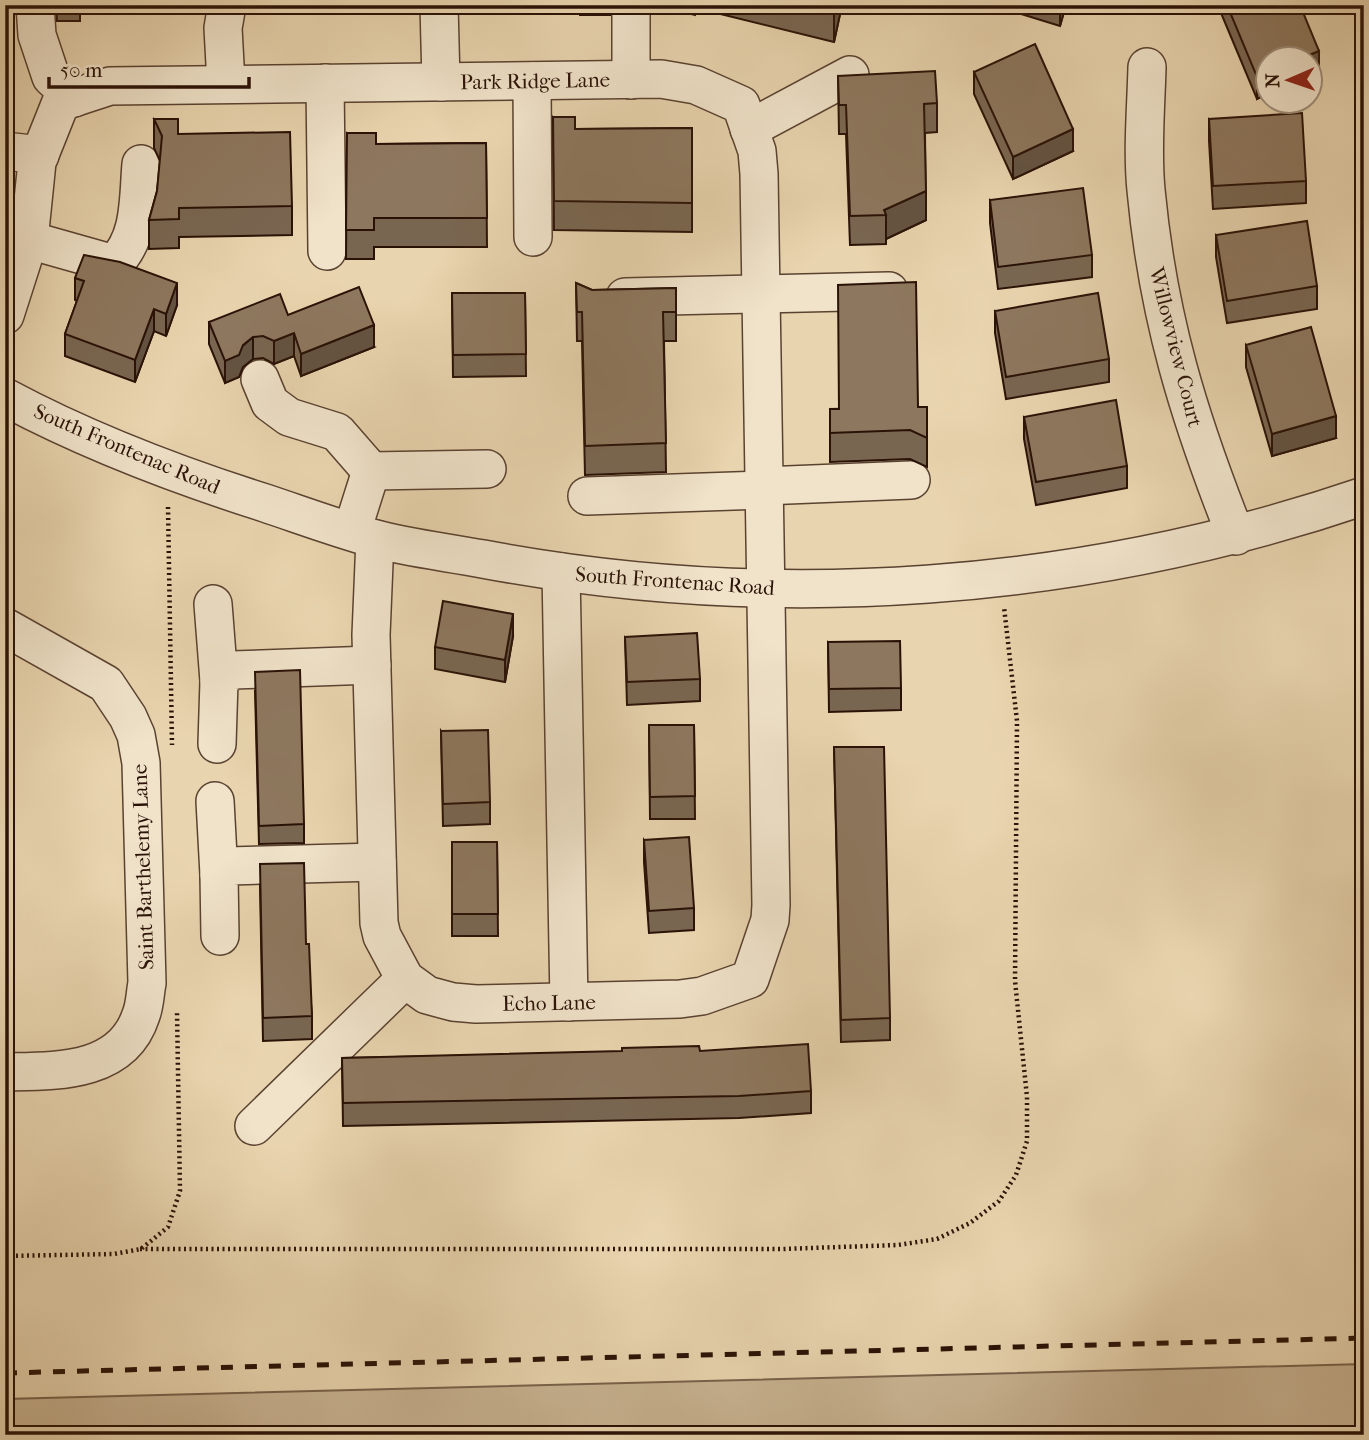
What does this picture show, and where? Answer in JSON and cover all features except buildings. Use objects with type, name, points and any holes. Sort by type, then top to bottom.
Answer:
[{"type":"street","points":[[36,5],[37,35],[51,77],[74,98]]},
{"type":"street","points":[[226,83],[223,28],[227,5]]},
{"type":"street","points":[[439,5],[441,82]]},
{"type":"street","points":[[631,5],[631,80]]},
{"type":"street","name":"Willowview Court","points":[[1147,68],[1146,188],[1156,275],[1188,410],[1236,536]]},
{"type":"street","points":[[749,129],[850,75]]},
{"type":"street","name":"Park Ridge Lane","points":[[74,98],[120,85],[661,79],[696,85],[740,104],[757,151],[759,174],[764,590]]},
{"type":"street","points":[[532,81],[533,237]]},
{"type":"street","points":[[325,83],[327,251]]},
{"type":"street","points":[[5,316],[29,240],[23,153],[61,102],[74,98]]},
{"type":"street","points":[[29,240],[114,264],[125,253],[135,230],[141,164]]},
{"type":"street","points":[[592,298],[760,292],[914,291]]},
{"type":"street","points":[[254,1126],[405,979],[382,936],[377,862],[372,665],[364,535],[371,471],[338,432],[289,417],[270,403],[260,379]]},
{"type":"street","name":"South Frontenac Road","points":[[5,397],[170,470],[364,535],[561,572],[658,583],[764,590],[892,587],[1000,578],[1136,557],[1236,536],[1364,496]]},
{"type":"street","points":[[371,471],[486,470]]},
{"type":"street","points":[[587,496],[911,480]]},
{"type":"street","points":[[561,572],[569,1002]]},
{"type":"street","name":"Echo Lane","points":[[405,979],[427,995],[453,1002],[569,1002],[680,999],[702,996],[750,979],[770,920],[771,905],[764,590]]},
{"type":"street","points":[[213,604],[219,681],[218,744]]},
{"type":"street","name":"Saint Barthelemy Lane","points":[[5,627],[106,684],[136,735],[141,763],[147,982],[141,1016],[126,1041],[102,1060],[74,1070],[5,1072]]},
{"type":"street","points":[[219,681],[232,670],[372,665]]},
{"type":"street","points":[[215,801],[220,936]]},
{"type":"street","points":[[219,875],[228,866],[238,864],[377,862]]},
{"type":"path","points":[[140,1250],[808,1248],[898,1245],[937,1239],[970,1223],[999,1201],[1016,1175],[1027,1141],[1027,1097],[1015,981],[1017,721],[1000,578]]},
{"type":"shaded area","points":[[1364,1364],[1364,1435],[5,1435],[5,1399]]},
{"type":"railway","points":[[5,1373],[1364,1338]]}]
